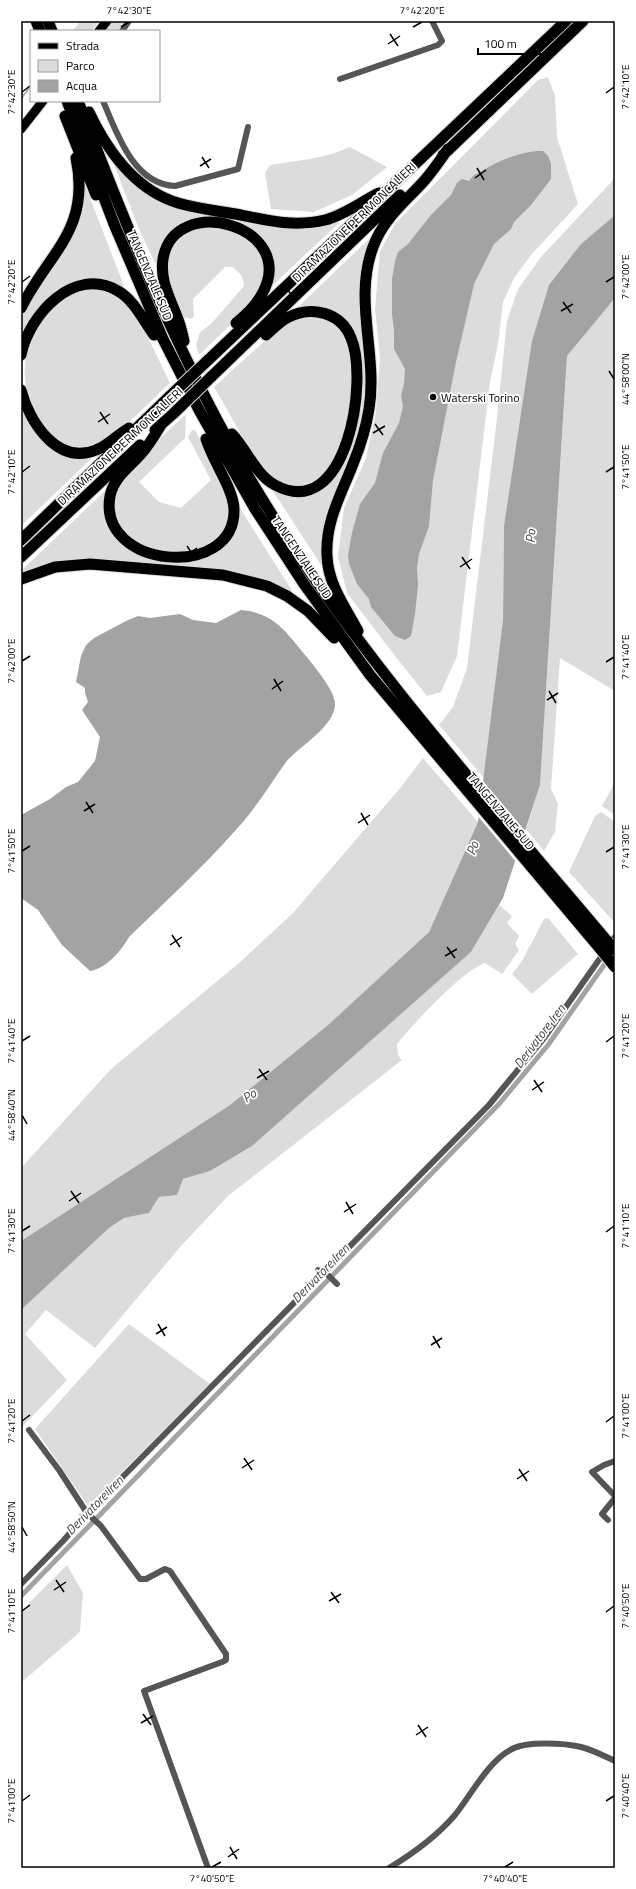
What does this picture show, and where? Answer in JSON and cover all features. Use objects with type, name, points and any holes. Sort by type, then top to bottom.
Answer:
[{"type":"highway","name":"DIRAMAZIONE PER MONCALIERI","points":[[21,540],[141,423],[315,261],[566,21]]},
{"type":"highway","name":"DIRAMAZIONE PER MONCALIERI","points":[[21,557],[230,360],[583,21]]},
{"type":"highway","points":[[59,102],[154,335],[206,439],[226,472],[255,509]]},
{"type":"highway","name":"TANGENZIALE SUD","points":[[67,102],[114,224],[163,339],[202,417],[255,509],[312,597],[386,686],[424,723],[610,945],[615,967]]},
{"type":"highway","name":"TANGENZIALE SUD","points":[[78,102],[148,277],[187,362],[228,440],[260,496],[418,733],[561,903],[610,945]]},
{"type":"highway","points":[[86,102],[105,140],[128,171],[148,189],[178,203],[279,222],[300,224],[326,220],[344,213],[392,186]]},
{"type":"highway","points":[[21,308],[35,283],[62,245],[75,218],[79,200],[80,185],[71,132]]},
{"type":"highway","points":[[386,686],[331,581],[327,558],[327,537],[333,510],[362,441],[369,408],[371,372],[364,300],[366,274],[372,249],[383,227],[402,202],[424,180],[448,150]]},
{"type":"highway","points":[[184,341],[177,315],[163,279],[163,259],[167,247],[179,232],[191,226],[213,222],[233,226],[252,236],[261,246],[268,258],[269,272],[262,294],[245,315],[224,336],[216,352]]},
{"type":"highway","points":[[148,277],[166,305],[232,434],[293,536],[358,631]]},
{"type":"highway","points":[[21,355],[25,338],[48,304],[64,293],[86,284],[104,285],[123,294],[133,305],[154,335]]},
{"type":"highway","points":[[230,360],[250,348],[287,318],[298,313],[314,311],[331,315],[344,325],[354,345],[356,370],[355,403],[346,442],[333,472],[327,479],[317,486],[308,490],[296,491],[275,485],[260,471],[232,434]]},
{"type":"highway","points":[[21,390],[26,408],[38,428],[54,444],[68,451],[81,453],[95,450],[126,430],[141,423]]},
{"type":"highway","points":[[160,425],[148,446],[118,478],[112,489],[110,497],[112,518],[119,532],[130,543],[149,554],[170,558],[192,556],[215,546],[229,531],[233,518],[233,503],[227,487],[210,453],[206,439]]},
{"type":"highway","points":[[21,579],[55,567],[90,564],[223,575],[254,583],[276,590],[308,611],[327,629],[355,664],[386,686]]},
{"type":"main road","points":[[100,30],[107,21]]},
{"type":"main road","points":[[21,129],[42,102]]},
{"type":"street","points":[[123,30],[129,21]]},
{"type":"street","points":[[340,79],[438,45],[442,41],[432,21]]},
{"type":"street","points":[[103,102],[121,143],[129,155],[140,169],[155,180],[167,186],[175,186],[238,169],[248,127]]},
{"type":"street","points":[[21,1584],[64,1540],[87,1513],[323,1272],[400,1197],[507,1085],[544,1038],[610,945]]},
{"type":"street","points":[[323,1272],[337,1284]]},
{"type":"street","points":[[29,1430],[59,1470],[87,1513],[101,1526],[140,1579],[146,1579],[165,1569],[170,1571],[226,1654],[226,1660],[222,1662],[144,1691],[208,1868]]},
{"type":"street","points":[[608,1520],[602,1514],[615,1497],[592,1472],[615,1461]]},
{"type":"street","points":[[389,1868],[433,1838],[454,1816],[494,1762],[513,1748],[539,1744],[581,1747],[615,1761]]},
{"type":"green space","points":[[81,21],[99,21],[92,30],[73,30]]},
{"type":"green space","points":[[112,21],[125,21],[119,30],[106,30]]},
{"type":"green space","name":"Waterski Torino","points":[[548,77],[555,96],[557,137],[578,204],[531,255],[514,278],[503,302],[498,344],[490,382],[457,656],[441,692],[427,696],[347,593],[338,557],[344,508],[366,458],[376,412],[380,357],[375,309],[380,251],[395,224],[538,80]]},
{"type":"green space","points":[[350,147],[387,167],[352,195],[314,212],[271,209],[265,173],[270,165],[331,154]]},
{"type":"green space","points":[[111,157],[140,189],[279,226],[341,218],[342,220],[272,286],[273,262],[233,222],[170,234],[161,248],[158,263],[155,263],[139,229]]},
{"type":"green space","points":[[615,178],[615,215],[581,244],[504,526],[503,620],[484,778],[439,725],[453,707],[467,668],[507,321],[518,289],[541,257]]},
{"type":"green space","points":[[85,185],[126,291],[77,283],[21,342],[22,316],[39,285],[69,243],[80,217]]},
{"type":"green space","points":[[205,226],[239,232],[258,247],[266,275],[252,304],[199,355],[196,344],[200,332],[212,323],[244,286],[242,276],[233,267],[225,267],[193,299],[194,317],[191,319],[181,316],[167,279],[168,255],[174,244],[184,234]]},
{"type":"green space","points":[[370,238],[366,356],[367,392],[359,435],[327,513],[323,568],[273,491],[291,495],[303,495],[315,492],[330,482],[334,477],[359,397],[346,322],[297,308]]},
{"type":"green space","points":[[97,288],[121,297],[139,319],[170,383],[113,435],[93,446],[77,449],[63,445],[51,437],[41,425],[28,394],[25,379],[25,365],[33,336],[50,311],[67,296],[79,290]]},
{"type":"green space","points":[[615,298],[615,691],[560,658],[551,789],[558,804],[555,832],[544,851],[526,829],[540,785],[567,356]]},
{"type":"green space","points":[[306,315],[328,319],[340,329],[346,341],[352,373],[350,408],[347,423],[344,435],[333,462],[324,477],[300,487],[275,480],[265,472],[242,436],[214,387],[280,327]]},
{"type":"green space","points":[[21,403],[39,436],[93,457],[21,526],[23,483],[21,462]]},
{"type":"green space","points":[[186,414],[185,438],[139,482],[159,502],[181,508],[211,480],[188,437],[192,430],[195,430],[222,485],[229,504],[230,514],[221,533],[206,545],[188,552],[168,552],[149,548],[132,539],[120,527],[114,510],[116,490],[120,481],[147,450]]},
{"type":"green space","points":[[107,489],[105,513],[117,536],[185,561],[235,528],[238,505],[296,597],[281,588],[111,562],[21,575],[21,571]]},
{"type":"green space","points":[[423,758],[478,822],[429,932],[328,1025],[230,1105],[21,1241],[21,1168],[111,1069],[239,963],[293,913],[401,787]]},
{"type":"green space","points":[[615,782],[615,815],[602,806]]},
{"type":"green space","points":[[601,812],[615,822],[615,923],[569,872],[595,816]]},
{"type":"green space","points":[[499,905],[512,916],[507,923],[519,936],[515,944],[519,950],[502,974],[485,963],[464,976],[452,986],[426,1011],[397,1044],[398,1055],[402,1060],[228,1196],[181,1246],[95,1348],[46,1310],[25,1334],[67,1380],[21,1428],[21,1310],[109,1228],[124,1218],[149,1213],[159,1197],[177,1195],[183,1179],[210,1171],[252,1146],[471,952]]},
{"type":"green space","points":[[548,918],[578,954],[532,994],[512,974],[522,961],[544,919]]},
{"type":"green space","points":[[129,1324],[210,1384],[88,1506],[35,1429]]},
{"type":"green space","points":[[67,1565],[83,1593],[80,1632],[23,1681],[21,1679],[21,1611]]},
{"type":"water","points":[[543,151],[548,156],[551,164],[551,179],[531,205],[514,222],[511,229],[494,244],[474,284],[456,362],[433,480],[429,526],[419,554],[417,567],[418,585],[411,636],[405,640],[395,636],[371,607],[369,599],[357,584],[349,564],[348,555],[360,504],[375,483],[383,453],[399,423],[403,406],[401,396],[404,384],[405,369],[394,349],[392,314],[392,279],[395,261],[398,252],[408,244],[431,215],[451,195],[457,183],[462,179],[469,181],[473,176],[503,160],[519,154]]},
{"type":"water","name":"Po","points":[[615,215],[615,298],[567,356],[540,785],[503,898],[471,952],[252,1146],[210,1171],[183,1179],[177,1195],[159,1197],[149,1213],[124,1218],[109,1228],[21,1310],[21,1241],[230,1105],[328,1025],[429,932],[478,822],[503,620],[504,526],[532,341],[549,285],[581,244]]},
{"type":"water","points":[[241,610],[261,614],[282,628],[327,683],[334,697],[334,711],[330,720],[323,728],[286,762],[248,816],[221,846],[129,937],[122,948],[107,963],[96,970],[90,971],[62,945],[38,910],[21,898],[21,815],[50,799],[66,787],[78,782],[95,761],[100,737],[82,710],[88,702],[85,688],[76,682],[81,656],[86,645],[94,638],[138,616],[150,618],[180,614],[193,620],[216,623]]},
{"type":"pier","points":[[481,779],[527,833],[517,863],[477,815]]},
{"type":"waterway","points":[[21,99],[30,86]]},
{"type":"waterway","name":"Derivatore Iren","points":[[21,1596],[499,1104],[548,1045],[609,958]]},
{"type":"place","name":"Waterski Torino","points":[[433,397]]}]
